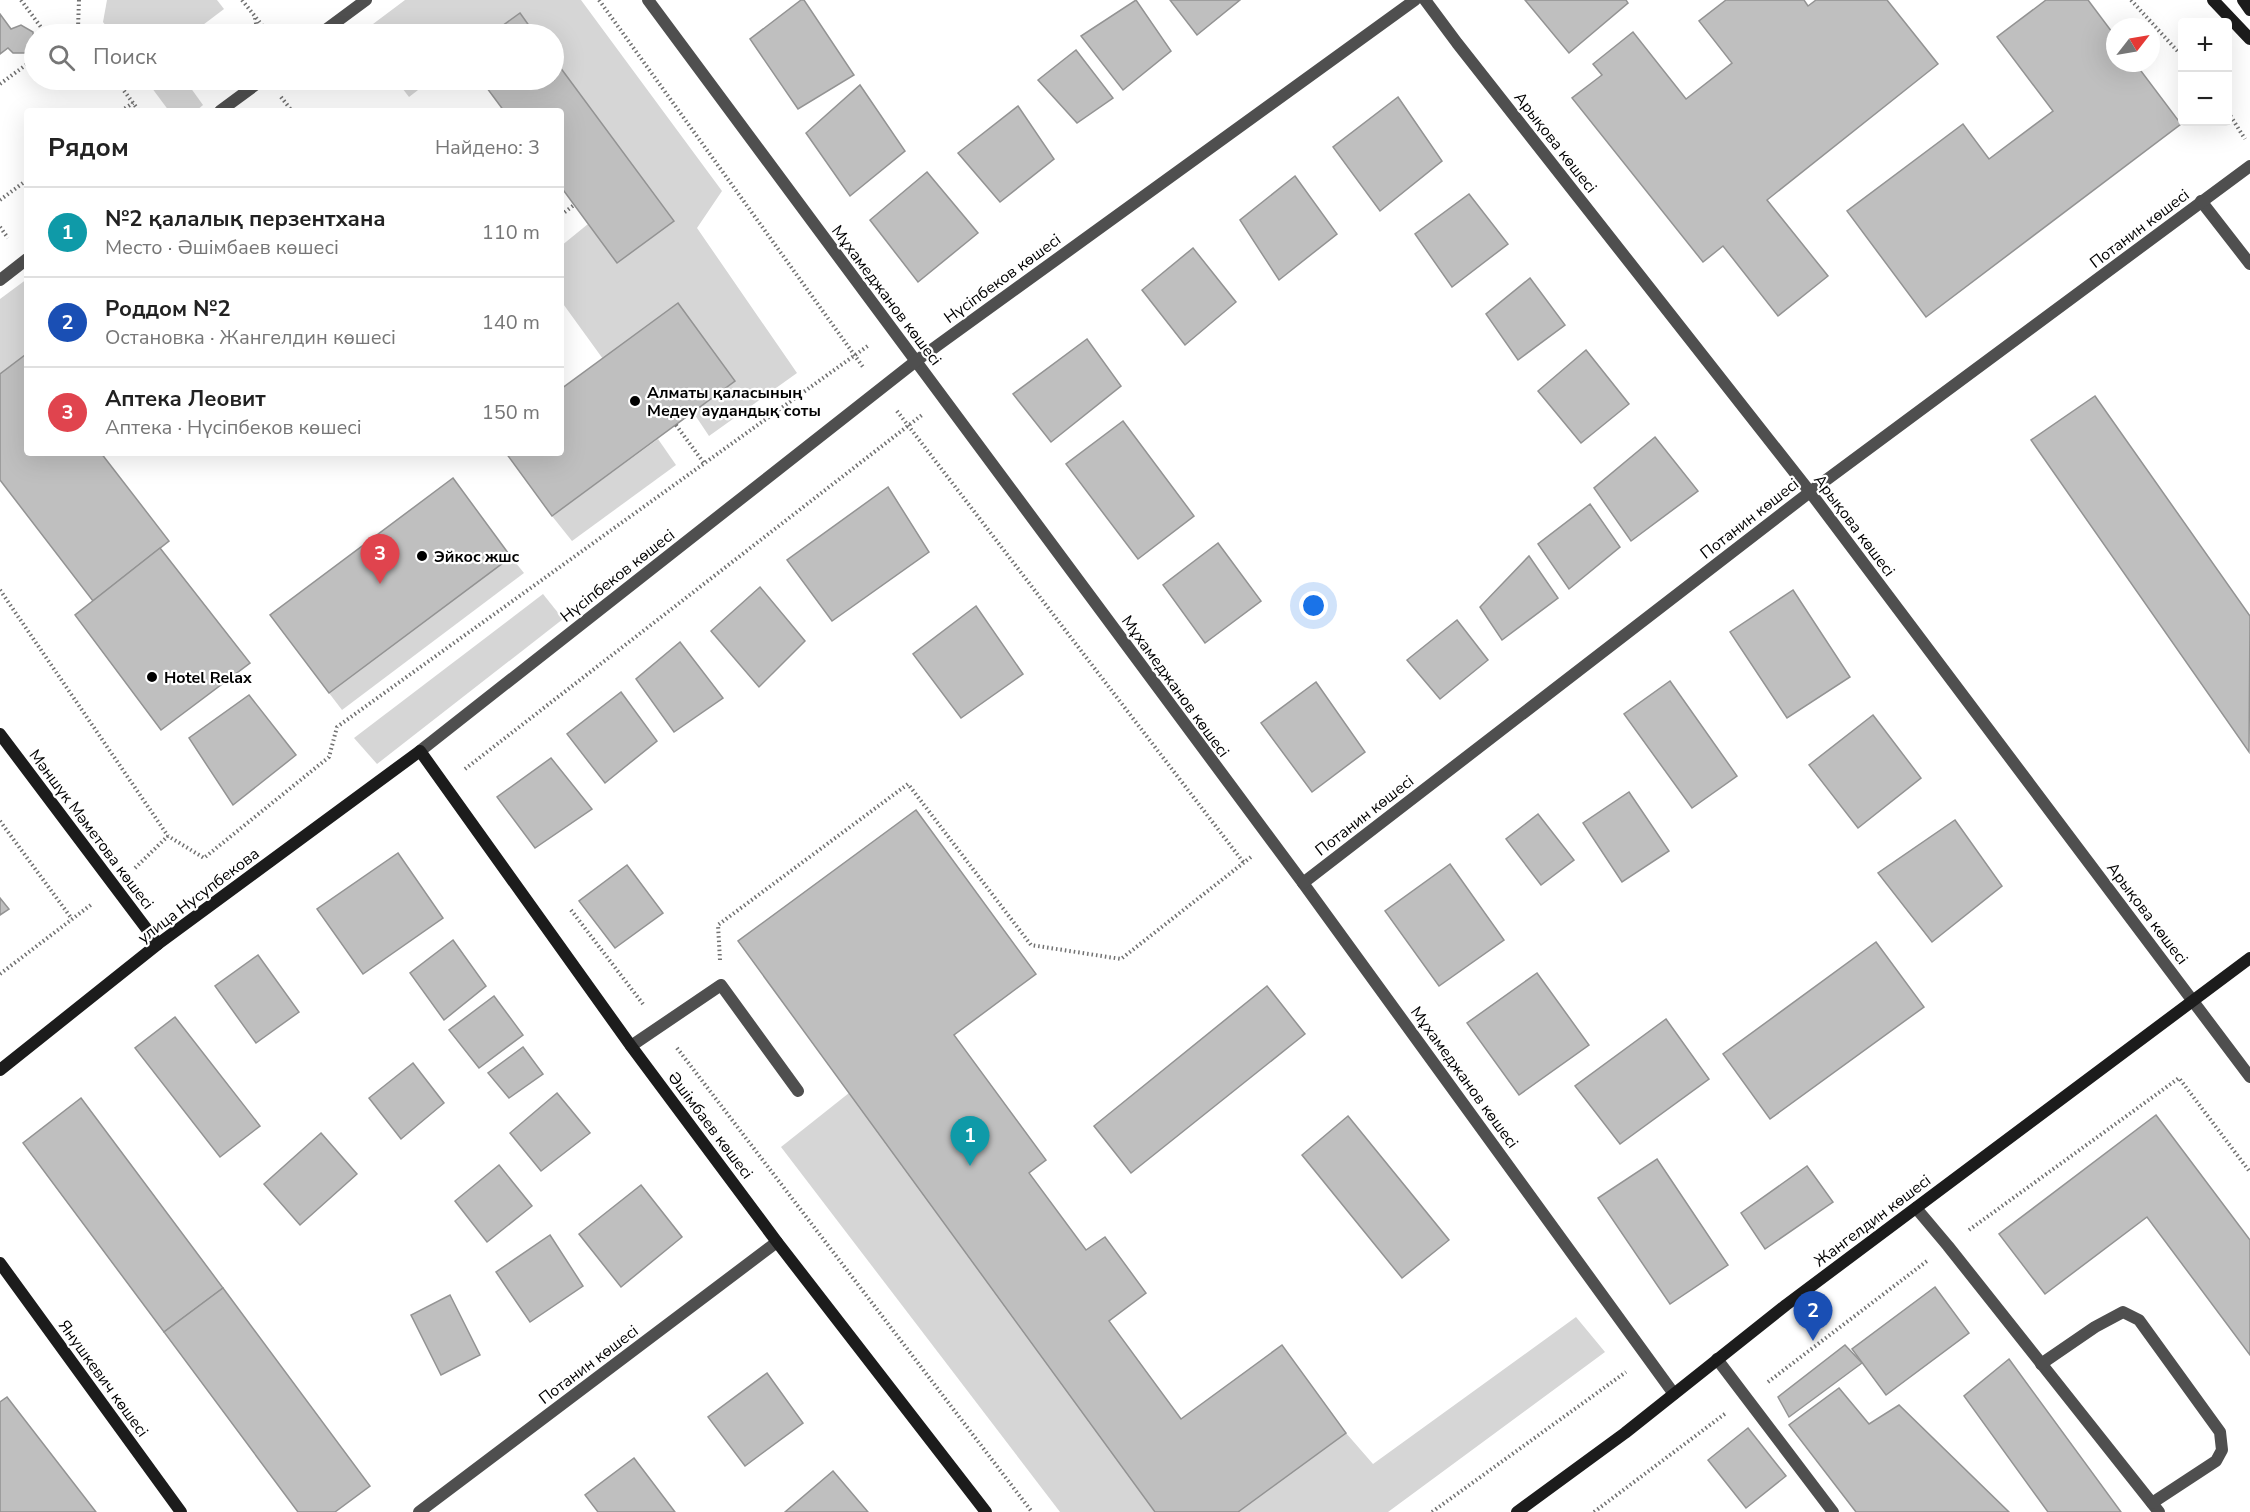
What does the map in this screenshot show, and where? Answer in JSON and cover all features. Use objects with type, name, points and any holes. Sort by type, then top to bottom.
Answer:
[{"type":"street","points":[[334,24],[366,0]]},
{"type":"street","name":"Мұхамеджанов көшесі","points":[[648,0],[1303,883],[1674,1394]]},
{"type":"street","name":"Нүсіпбеков көшесі","points":[[420,751],[916,361],[1415,0]]},
{"type":"street","name":"Арықова көшесі","points":[[1425,0],[1810,492],[2250,1077]]},
{"type":"street","points":[[2213,0],[2250,39]]},
{"type":"street","points":[[2243,0],[2250,10]]},
{"type":"street","points":[[224,108],[248,90]]},
{"type":"street","name":"Потанин көшесі","points":[[1303,883],[1810,492],[2250,166]]},
{"type":"street","points":[[2201,201],[2250,264]]},
{"type":"street","points":[[0,280],[24,261]]},
{"type":"street","name":"Мәншүк Мәметова көшесі","points":[[0,734],[158,944]]},
{"type":"street","name":"улица Нусупбекова","points":[[0,1070],[158,944],[420,751]]},
{"type":"street","name":"Әшімбаев көшесі","points":[[420,751],[631,1046],[777,1242],[986,1512]]},
{"type":"street","name":"Жангелдин көшесі","points":[[1517,1512],[1625,1433],[1717,1359],[2250,958]]},
{"type":"street","points":[[631,1046],[722,984],[798,1091]]},
{"type":"street","points":[[1916,1208],[2155,1507],[2216,1461],[2222,1450],[2220,1432],[2139,1320],[2123,1312],[2095,1327],[2041,1364]]},
{"type":"street","name":"Потанин көшесі","points":[[419,1512],[777,1242]]},
{"type":"street","name":"Янушкевич көшесі","points":[[0,1263],[181,1512]]},
{"type":"street","points":[[1717,1359],[1833,1512]]},
{"type":"path","points":[[21,0],[38,24]]},
{"type":"path","points":[[78,24],[79,0]]},
{"type":"path","points":[[242,0],[261,24]]},
{"type":"path","points":[[599,0],[854,355],[1244,863]]},
{"type":"path","points":[[2131,0],[2178,52]]},
{"type":"path","points":[[255,17],[256,24]]},
{"type":"path","points":[[0,84],[24,66]]},
{"type":"path","points":[[124,90],[138,108]]},
{"type":"path","points":[[126,108],[133,102]]},
{"type":"path","points":[[2232,119],[2250,148]]},
{"type":"path","points":[[0,200],[24,182]]},
{"type":"path","points":[[564,213],[574,205]]},
{"type":"path","points":[[0,590],[168,836],[204,858],[328,757],[337,727],[891,328]]},
{"type":"path","points":[[464,770],[944,399]]},
{"type":"path","points":[[676,425],[704,463]]},
{"type":"path","points":[[722,984],[718,925],[908,784],[1031,945],[1121,959],[1271,842]]},
{"type":"path","points":[[0,821],[72,920]]},
{"type":"path","points":[[0,974],[115,887],[168,836]]},
{"type":"path","points":[[566,903],[1032,1512]]},
{"type":"path","points":[[1594,1512],[1948,1246],[2179,1078],[2250,1172]]},
{"type":"path","points":[[1432,1512],[1648,1356]]},
{"type":"shaded area","points":[[107,0],[217,0],[224,9],[204,24],[104,24]]},
{"type":"shaded area","points":[[405,0],[581,0],[722,191],[697,228],[797,373],[709,436],[693,412],[735,381],[678,303],[603,359],[564,305],[564,244],[588,224],[617,263],[674,221],[564,72],[564,24],[528,24],[520,13],[505,24],[373,24]]},
{"type":"shaded area","points":[[153,90],[192,90],[203,105],[200,108],[167,108]]},
{"type":"shaded area","points":[[404,90],[418,90],[409,97]]},
{"type":"shaded area","points":[[24,281],[24,356],[0,374],[0,299]]},
{"type":"shaded area","points":[[658,439],[676,465],[572,541],[552,516]]},
{"type":"shaded area","points":[[511,557],[524,573],[342,710],[329,693]]},
{"type":"shaded area","points":[[543,594],[563,619],[377,764],[354,738]]},
{"type":"shaded area","points":[[849,1093],[1155,1512],[1060,1512],[781,1147]]},
{"type":"shaded area","points":[[1576,1317],[1605,1352],[1388,1512],[1238,1512],[1346,1433],[1373,1464]]},
{"type":"building","points":[[804,0],[854,75],[798,109],[750,39]]},
{"type":"building","points":[[1136,0],[1171,51],[1123,90],[1081,36]]},
{"type":"building","points":[[1170,0],[1240,0],[1197,35]]},
{"type":"building","points":[[1525,0],[1626,0],[1628,3],[1569,53]]},
{"type":"building","points":[[1726,0],[1804,0],[1808,6],[1816,0],[1887,0],[1938,64],[1767,200],[1828,276],[1778,316],[1723,246],[1703,262],[1572,98],[1602,75],[1593,64],[1633,32],[1686,99],[1732,63],[1699,21]]},
{"type":"building","points":[[2046,0],[2088,0],[2106,24],[2106,72],[2142,72],[2178,120],[2178,126],[1926,317],[1847,211],[1963,124],[1989,159],[2053,111],[1997,37]]},
{"type":"building","points":[[520,13],[528,24],[505,24]]},
{"type":"building","points":[[0,14],[11,29],[21,25],[24,27],[24,53],[13,53],[8,48],[0,54]]},
{"type":"building","points":[[1076,50],[1113,98],[1077,123],[1038,80]]},
{"type":"building","points":[[564,72],[674,221],[617,263],[564,191],[564,108],[502,108],[488,90],[564,90]]},
{"type":"building","points":[[860,85],[905,151],[850,196],[806,133]]},
{"type":"building","points":[[1398,97],[1442,161],[1380,211],[1333,147]]},
{"type":"building","points":[[1018,106],[1054,159],[1000,202],[958,153]]},
{"type":"building","points":[[927,172],[978,233],[918,282],[870,220]]},
{"type":"building","points":[[1295,176],[1337,234],[1279,280],[1240,220]]},
{"type":"building","points":[[1469,194],[1508,244],[1452,287],[1415,234]]},
{"type":"building","points":[[1193,248],[1236,302],[1185,345],[1142,290]]},
{"type":"building","points":[[1530,278],[1565,325],[1518,360],[1486,314]]},
{"type":"building","name":"Алматы қаласының Медеу аудандық соты","points":[[678,303],[735,381],[552,516],[508,456],[564,456],[564,387]]},
{"type":"building","points":[[1087,339],[1121,386],[1051,442],[1013,394]]},
{"type":"building","points":[[1586,350],[1629,404],[1581,443],[1538,391]]},
{"type":"building","points":[[24,356],[24,456],[103,456],[169,541],[93,601],[0,480],[0,374]]},
{"type":"building","points":[[2095,396],[2250,616],[2249,752],[2031,440]]},
{"type":"building","points":[[1123,421],[1194,516],[1138,559],[1066,464]]},
{"type":"building","points":[[1655,437],[1698,491],[1631,541],[1594,488]]},
{"type":"building","points":[[453,478],[511,557],[329,693],[270,615]]},
{"type":"building","points":[[888,487],[929,552],[832,621],[787,560]]},
{"type":"building","points":[[1590,504],[1620,547],[1569,589],[1538,544]]},
{"type":"building","points":[[1218,543],[1261,601],[1205,643],[1163,585]]},
{"type":"building","points":[[160,548],[250,663],[161,730],[75,615]]},
{"type":"building","points":[[1529,556],[1558,598],[1502,640],[1480,607]]},
{"type":"building","points":[[760,587],[805,641],[759,687],[711,631]]},
{"type":"building","points":[[1793,590],[1850,677],[1787,718],[1730,632]]},
{"type":"building","points":[[976,606],[1023,674],[961,718],[913,654]]},
{"type":"building","points":[[1457,620],[1488,660],[1440,699],[1407,660]]},
{"type":"building","points":[[680,642],[723,698],[674,732],[636,679]]},
{"type":"building","points":[[1670,681],[1737,776],[1692,808],[1624,714]]},
{"type":"building","points":[[1316,682],[1365,752],[1312,792],[1261,723]]},
{"type":"building","points":[[621,692],[657,741],[605,783],[567,734]]},
{"type":"building","points":[[249,695],[296,755],[233,805],[189,738]]},
{"type":"building","points":[[1873,715],[1921,778],[1858,828],[1809,765]]},
{"type":"building","points":[[551,758],[592,809],[535,848],[497,797]]},
{"type":"building","points":[[1629,792],[1669,851],[1622,882],[1583,823]]},
{"type":"building","points":[[916,810],[1036,974],[954,1035],[1046,1160],[1029,1173],[1086,1250],[1105,1237],[1146,1293],[1109,1321],[1181,1419],[1282,1345],[1346,1433],[1238,1512],[1155,1512],[738,941]]},
{"type":"building","points":[[1538,814],[1574,860],[1541,885],[1506,839]]},
{"type":"building","points":[[1955,820],[2002,886],[1932,942],[1878,873]]},
{"type":"building","points":[[398,853],[443,918],[363,974],[317,909]]},
{"type":"building","points":[[1450,864],[1504,940],[1439,986],[1385,911]]},
{"type":"building","points":[[627,865],[663,913],[615,948],[579,901]]},
{"type":"building","points":[[0,898],[9,909],[0,915]]},
{"type":"building","points":[[453,940],[486,986],[444,1020],[410,973]]},
{"type":"building","points":[[1876,942],[1924,1007],[1770,1119],[1723,1054]]},
{"type":"building","points":[[258,955],[299,1012],[256,1043],[215,986]]},
{"type":"building","points":[[1537,973],[1589,1045],[1519,1095],[1467,1023]]},
{"type":"building","points":[[1267,986],[1305,1034],[1131,1173],[1094,1126]]},
{"type":"building","points":[[494,996],[523,1035],[479,1068],[449,1030]]},
{"type":"building","points":[[175,1017],[260,1126],[220,1157],[135,1048]]},
{"type":"building","points":[[1666,1019],[1709,1079],[1620,1144],[1575,1086]]},
{"type":"building","points":[[523,1047],[543,1074],[509,1098],[488,1073]]},
{"type":"building","points":[[413,1063],[444,1103],[401,1139],[369,1098]]},
{"type":"building","points":[[557,1093],[590,1133],[541,1171],[510,1133]]},
{"type":"building","points":[[81,1098],[223,1288],[164,1332],[23,1143]]},
{"type":"building","points":[[2156,1115],[2250,1240],[2250,1355],[2147,1217],[2045,1294],[1999,1234]]},
{"type":"building","points":[[1348,1116],[1449,1240],[1402,1278],[1302,1155]]},
{"type":"building","points":[[321,1133],[357,1174],[300,1225],[264,1184]]},
{"type":"building","points":[[1657,1159],[1728,1265],[1670,1304],[1598,1198]]},
{"type":"building","points":[[499,1165],[532,1206],[487,1242],[455,1201]]},
{"type":"building","points":[[1807,1166],[1833,1202],[1765,1249],[1741,1213]]},
{"type":"building","points":[[641,1185],[682,1237],[621,1287],[579,1234]]},
{"type":"building","points":[[550,1235],[583,1286],[530,1322],[496,1272]]},
{"type":"building","points":[[1935,1287],[1969,1333],[1886,1395],[1852,1349]]},
{"type":"building","points":[[223,1288],[370,1486],[335,1512],[298,1512],[164,1332]]},
{"type":"building","points":[[450,1295],[480,1355],[441,1375],[411,1315]]},
{"type":"building","points":[[1845,1345],[1862,1363],[1789,1417],[1778,1397]]},
{"type":"building","points":[[2009,1359],[2121,1512],[2048,1512],[1964,1396]]},
{"type":"building","points":[[767,1373],[803,1423],[745,1466],[708,1417]]},
{"type":"building","points":[[1839,1388],[1869,1424],[1899,1405],[2009,1512],[1856,1512],[1789,1425]]},
{"type":"building","points":[[7,1397],[96,1512],[0,1512],[0,1402]]},
{"type":"building","points":[[1748,1428],[1786,1476],[1746,1508],[1708,1460]]},
{"type":"building","points":[[634,1458],[675,1512],[598,1512],[585,1495]]},
{"type":"building","points":[[833,1471],[868,1512],[785,1512]]},
{"type":"place","name":"Алматы қаласының Медеу аудандық соты","points":[[635,401]]},
{"type":"place","name":"Эйкос жшс","points":[[422,556]]},
{"type":"place","name":"Аптека Леовит","points":[[380,584]]},
{"type":"place","name":"Hotel Relax","points":[[152,677]]},
{"type":"place","name":"№2 қалалық перзентхана","points":[[970,1166]]},
{"type":"place","name":"Роддом №2","points":[[1813,1341]]}]
